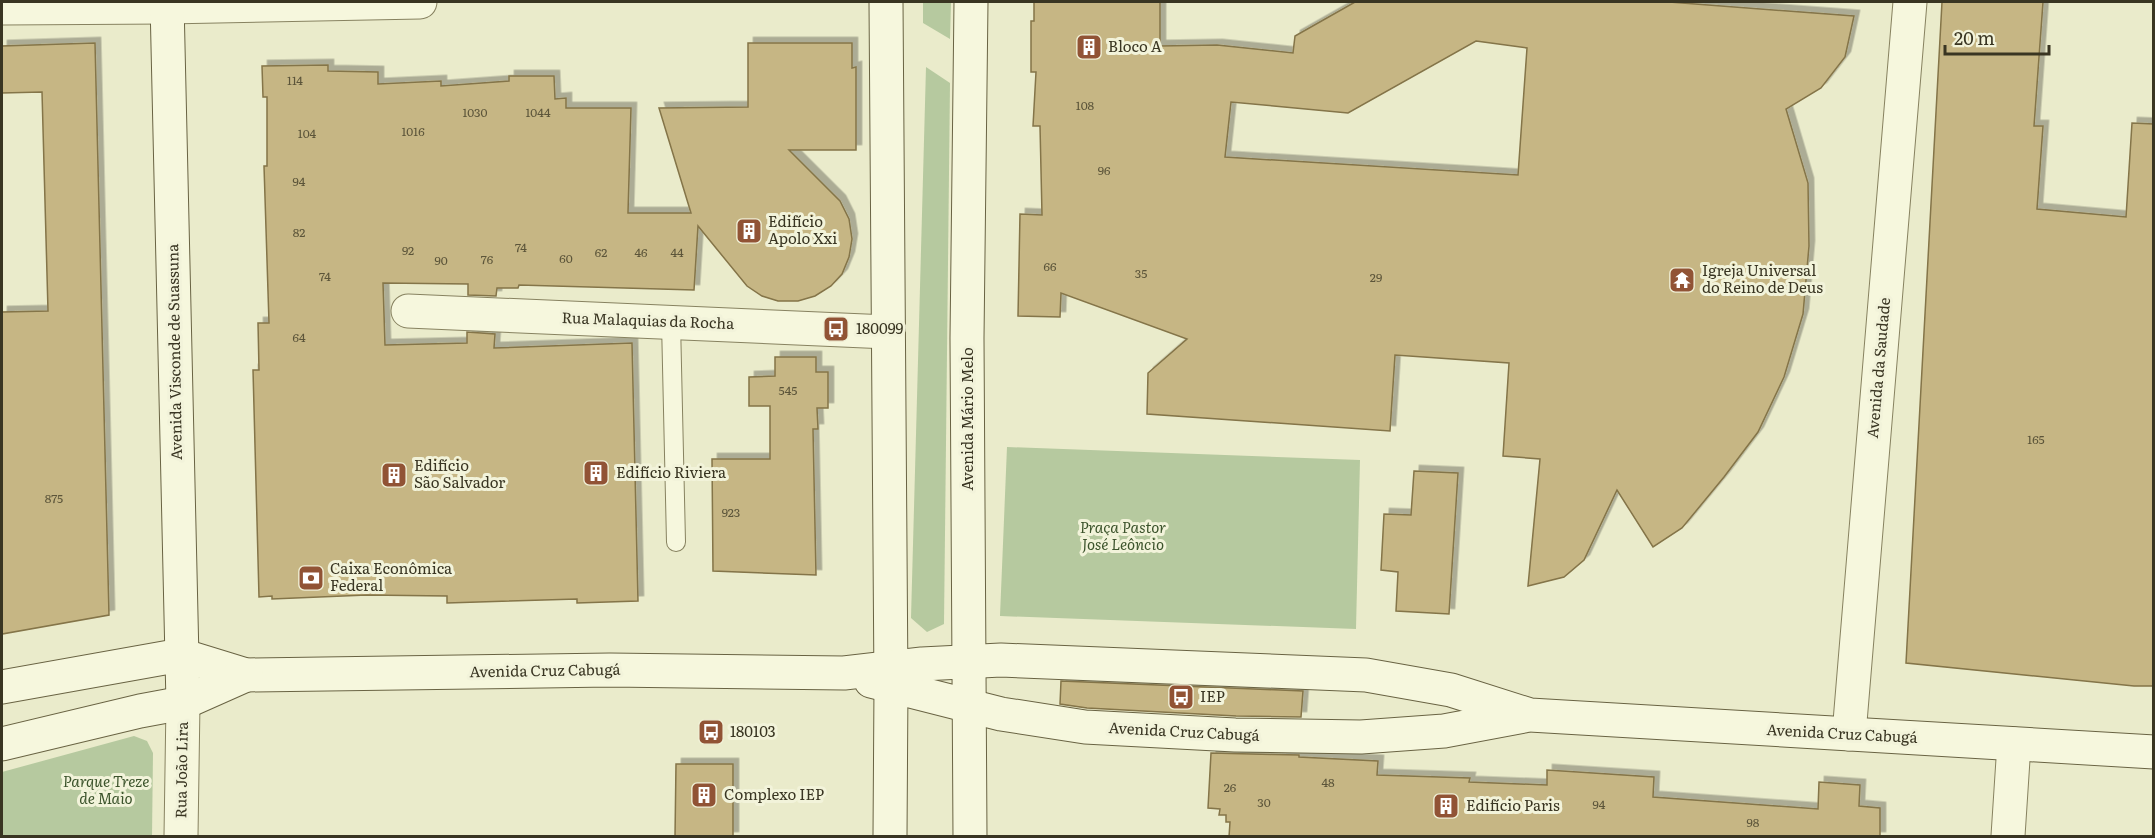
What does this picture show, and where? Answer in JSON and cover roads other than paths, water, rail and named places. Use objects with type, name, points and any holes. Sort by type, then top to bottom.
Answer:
[{"type":"main road","points":[[2,8],[420,2]]},
{"type":"main road","points":[[886,2],[891,837]]},
{"type":"main road","name":"Avenida Mário Melo","points":[[970,837],[968,315],[971,2]]},
{"type":"main road","name":"Avenida da Saudade","points":[[1849,734],[1910,2]]},
{"type":"main road","name":"Avenida Visconde de Suassuna","points":[[167,4],[183,703]]},
{"type":"main road","name":"Rua Malaquias da Rocha","points":[[408,312],[888,332]]},
{"type":"main road","name":"Avenida Cruz Cabugá","points":[[2,687],[181,655],[246,675],[610,670],[844,673],[891,677],[969,706],[1001,714],[1085,727],[1235,735],[1361,737],[1444,731],[1530,715],[2154,752]]},
{"type":"main road","name":"Avenida Cruz Cabugá","points":[[891,677],[969,662],[1001,660],[1366,675],[1451,690],[1530,715]]},
{"type":"main road","name":"Avenida Cruz Cabugá","points":[[2,744],[183,703],[246,675]]},
{"type":"main road","name":"Rua João Lira","points":[[181,837],[183,703]]},
{"type":"main road","points":[[2008,837],[2014,744]]},
{"type":"lane","points":[[671,322],[676,542]]},
{"type":"place","name":"Bloco A","points":[[1089,47]]},
{"type":"place","name":"Edifício Apolo Xxi","points":[[749,231]]},
{"type":"place","name":"Igreja Universal do Reino de Deus","points":[[1682,280]]},
{"type":"place","name":"180099","points":[[836,329]]},
{"type":"place","name":"Edifício Riviera","points":[[596,473]]},
{"type":"place","name":"Edifício São Salvador","points":[[394,475]]},
{"type":"place","name":"Caixa Econômica Federal","points":[[311,578]]},
{"type":"place","name":"IEP","points":[[1181,697]]},
{"type":"place","name":"180103","points":[[711,732]]},
{"type":"place","name":"Complexo IEP","points":[[704,795]]},
{"type":"place","name":"Edifício Paris","points":[[1446,806]]},
{"type":"park label","name":"Praça Pastor José Leôncio","points":[[1123,536]]},
{"type":"park label","name":"Parque Treze de Maio","points":[[106,790]]}]
